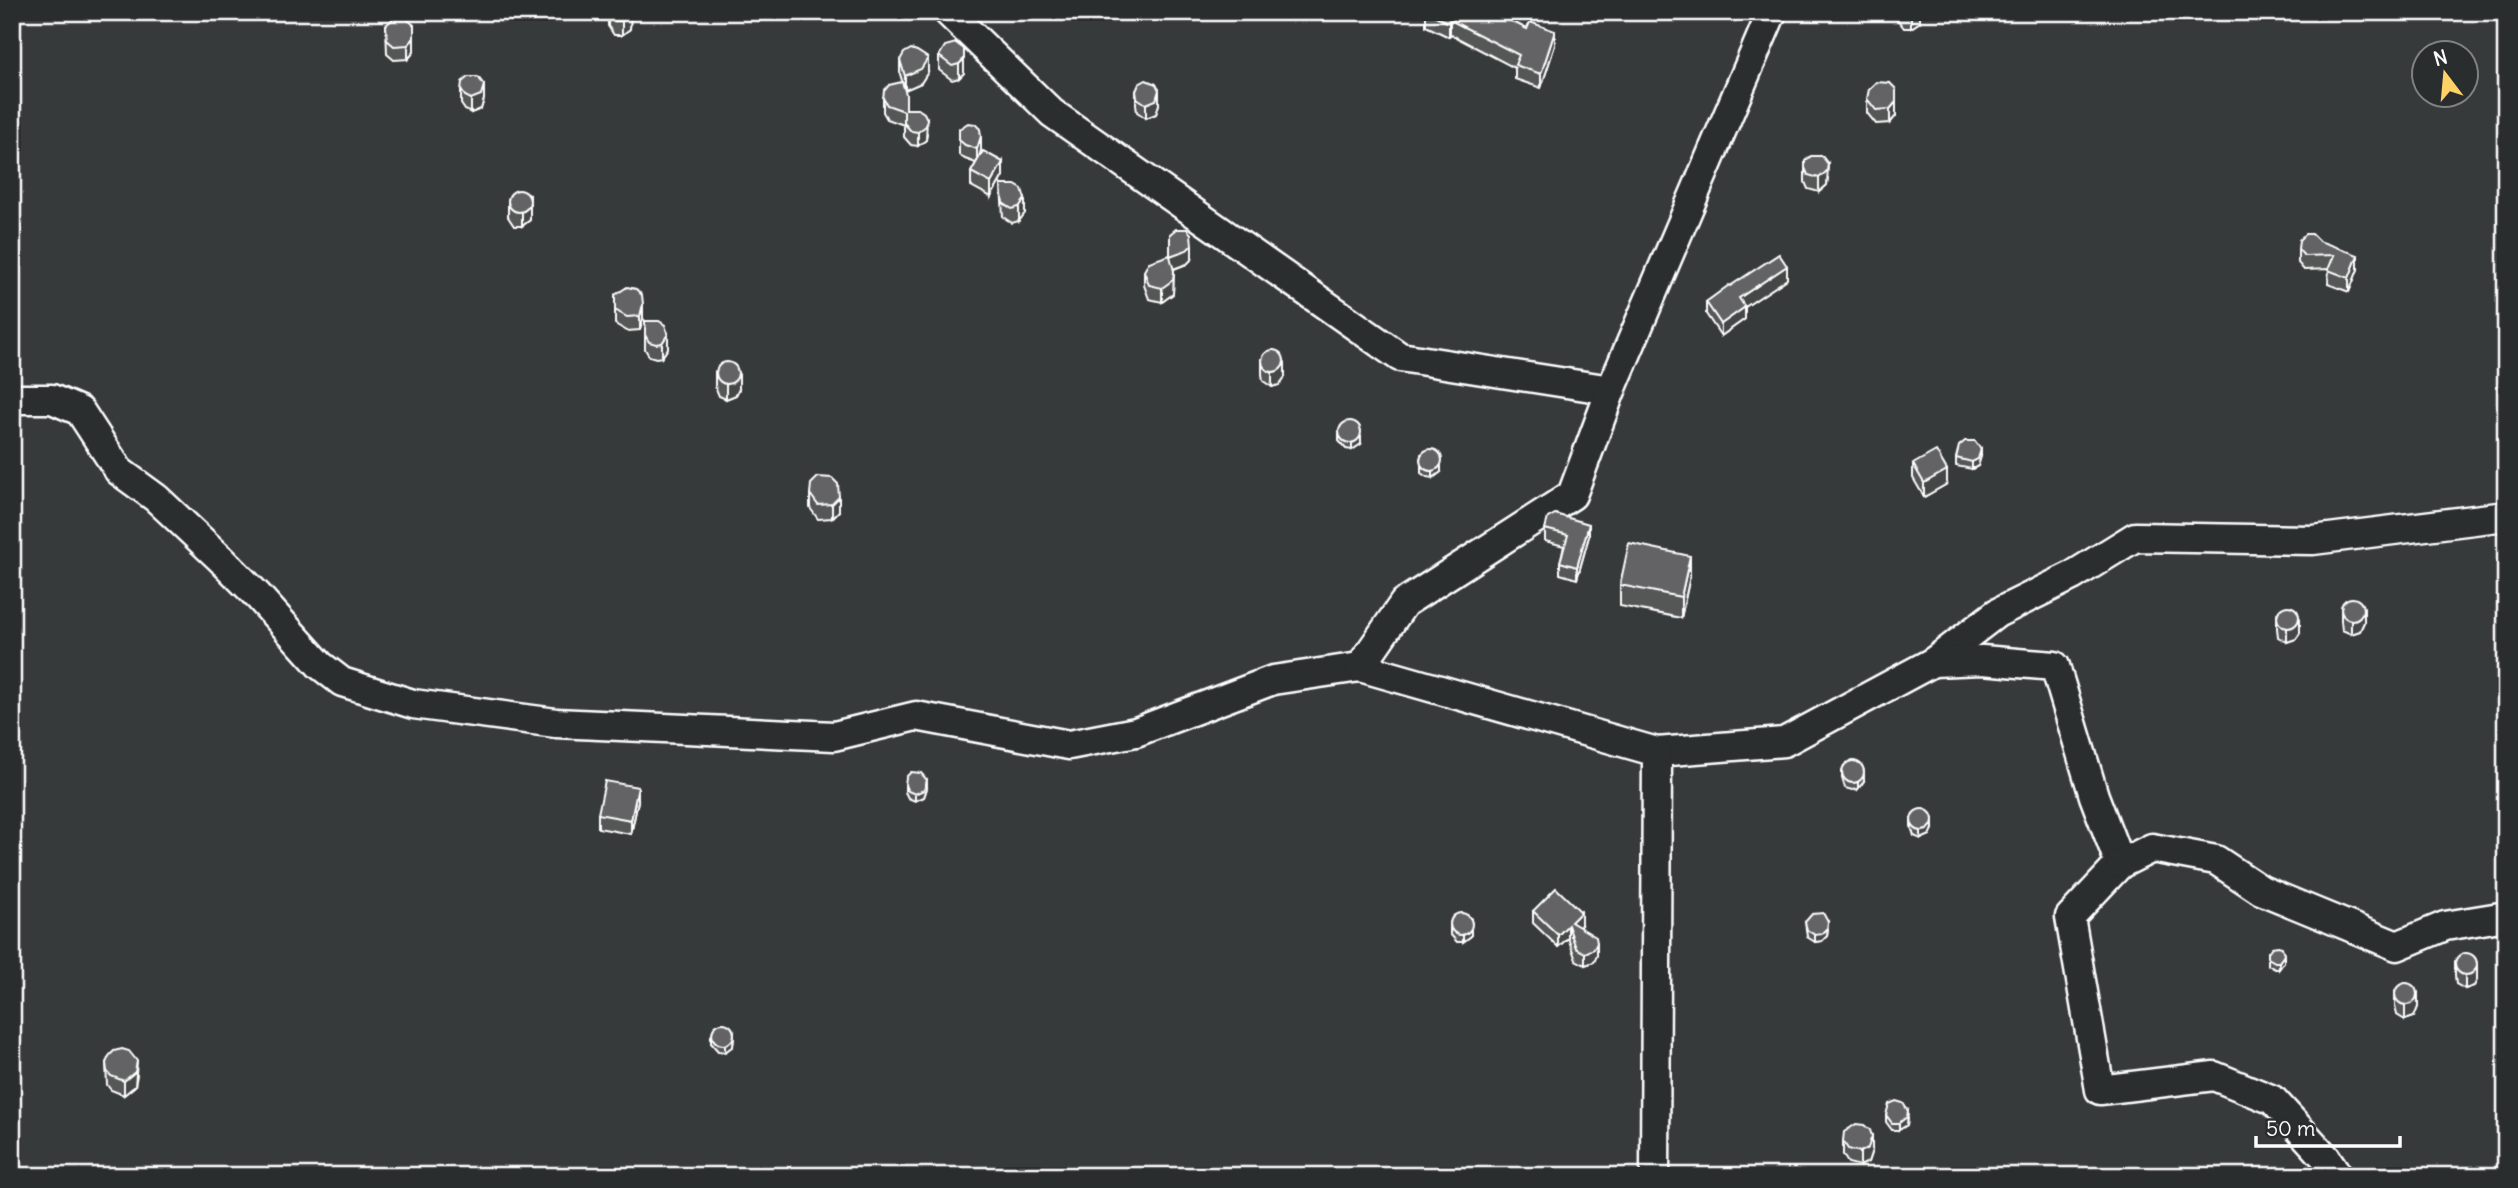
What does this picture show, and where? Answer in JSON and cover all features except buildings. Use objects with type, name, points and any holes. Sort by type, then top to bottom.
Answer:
[{"type":"street","points":[[948,12],[1052,113],[1400,356],[1611,390]]},
{"type":"street","points":[[1360,667],[1404,603],[1572,495],[1611,390],[1772,12]]},
{"type":"street","points":[[12,398],[51,399],[80,411],[119,471],[156,498],[221,559],[320,664],[342,682],[413,704],[556,723],[834,736],[915,716],[1069,745],[1136,732],[1273,680],[1360,667],[1657,752],[1784,742],[1933,662],[1997,614],[2072,576],[2134,537],[2313,540],[2506,516]]},
{"type":"street","points":[[1933,662],[1982,660],[2055,666],[2094,796],[2120,864]]},
{"type":"street","points":[[1655,1176],[1657,752]]},
{"type":"street","points":[[2338,1176],[2326,1158],[2273,1100],[2214,1076],[2100,1090],[2070,917],[2120,864],[2152,848],[2216,860],[2261,890],[2397,946],[2445,926],[2506,916]]}]
